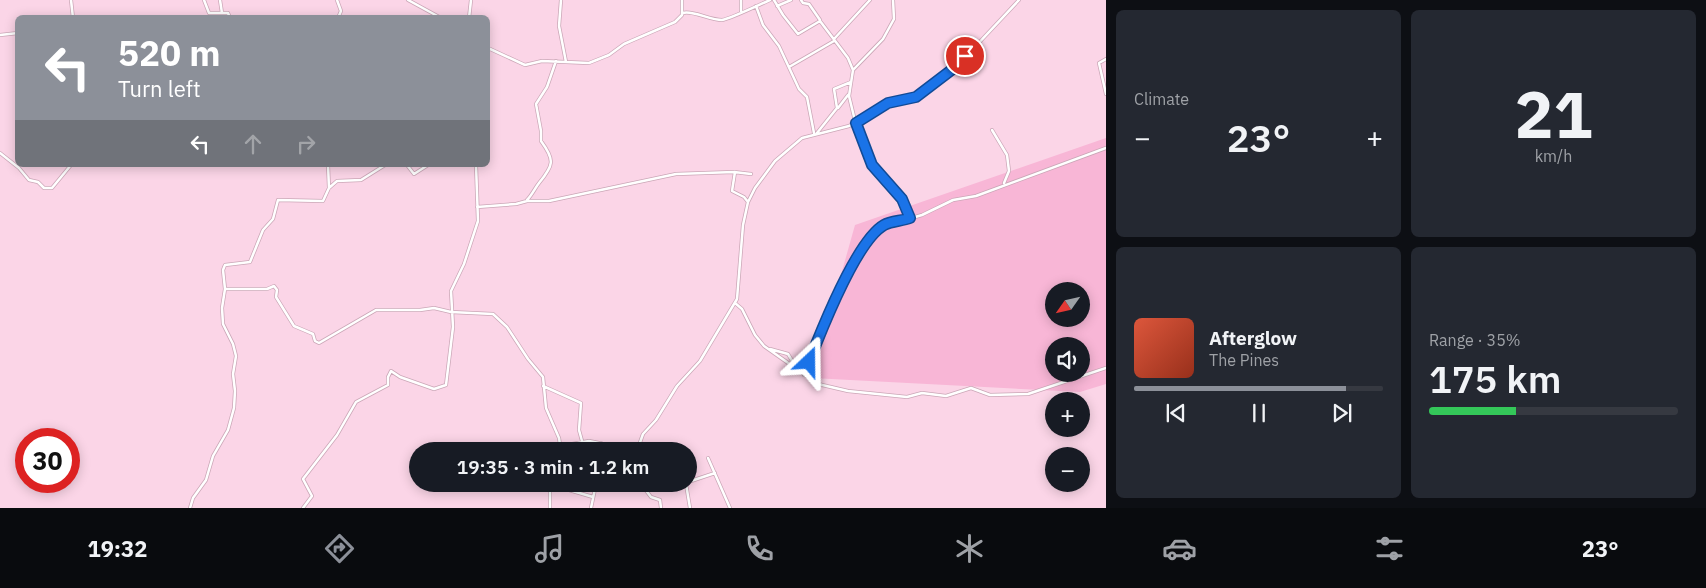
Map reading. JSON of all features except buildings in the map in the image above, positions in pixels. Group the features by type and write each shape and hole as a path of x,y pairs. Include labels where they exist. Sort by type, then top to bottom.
{"street":[{"path":"71,0 73,15"},
{"path":"204,0 209,13 229,15"},
{"path":"220,0 222,13"},
{"path":"337,0 340,10 339,15"},
{"path":"408,0 436,15"},
{"path":"469,15 471,0"},
{"path":"561,0 558,26 566,62"},
{"path":"490,49 525,65 556,61 589,63 603,58 624,44 675,22 682,17 682,0"},
{"path":"741,0 741,12"},
{"path":"683,12 688,11 704,17 723,20 770,0"},
{"path":"774,0 798,34 820,20"},
{"path":"777,6 791,0"},
{"path":"801,0 803,3 809,4 848,58 853,70 849,94 856,123 872,165 902,199 910,218"},
{"path":"789,67 834,40 870,0"},
{"path":"853,70 878,45 893,21 895,10 893,0"},
{"path":"640,442 643,434 656,420 677,386 700,361 735,303 739,291 740,260 748,202 758,184 788,149 798,140 816,133 856,123 888,103 916,97 958,65 1019,0"},
{"path":"756,6 763,25 779,46 799,89 807,98 816,133"},
{"path":"0,35 15,33"},
{"path":"1106,59 1099,63 1106,94"},
{"path":"527,201 539,183 547,176 551,166 549,152 541,141 536,104 547,87 556,61"},
{"path":"836,109 834,89 851,82"},
{"path":"816,133 849,94"},
{"path":"992,130 1006,155 1009,171 1004,183"},
{"path":"804,375 836,300 864,246 886,224 910,218 953,200 970,198 1004,183 1106,148"},
{"path":"0,153 15,165"},
{"path":"18,167 29,180 38,182 44,188 52,188 69,167"},
{"path":"328,167 329,188"},
{"path":"190,508 193,498 206,480 213,456 228,430 234,408 235,391 232,374 236,356 233,344 223,324 222,308 225,289 223,270 225,266 250,262 263,230 273,219 278,200 323,201 329,188 339,180 361,180 382,167"},
{"path":"409,167 414,174 425,167"},
{"path":"303,508 312,496 303,479 337,435 356,402 388,385 388,377 391,371 400,377 434,389 446,385 453,327 451,291 464,264 477,227 478,181 476,167"},
{"path":"735,172 732,192 744,197 748,202"},
{"path":"477,207 516,204 527,201 549,201 660,176 735,172 752,174"},
{"path":"225,289 267,289 274,286 277,290 276,297 294,326 313,334 315,341 319,343 376,310 420,310 434,308 451,312 486,312 496,316 508,327 528,359 543,377 546,408 559,442"},
{"path":"735,303 742,309 759,342 821,386 834,386 848,391 907,397 922,393 946,396 972,388 990,395 1028,394 1106,368"},
{"path":"768,349 788,354 798,370"},
{"path":"543,386 581,403 579,430 582,441"},
{"path":"578,442 601,442"},
{"path":"708,458 730,508"},
{"path":"697,479 715,473"},
{"path":"550,492 550,508"},
{"path":"578,492 593,497"},
{"path":"591,508 594,492"},
{"path":"647,492 651,497 660,500 661,508"},
{"path":"687,492 690,508"}],"shaded area":[{"path":"1106,138 1106,384 1080,392 812,378 855,225"}],"route":[{"path":"809,362 852,266 864,246 886,224 910,218 908,209 902,199 872,165 856,123 878,107 892,101 916,97 958,65 965,56"}]}
